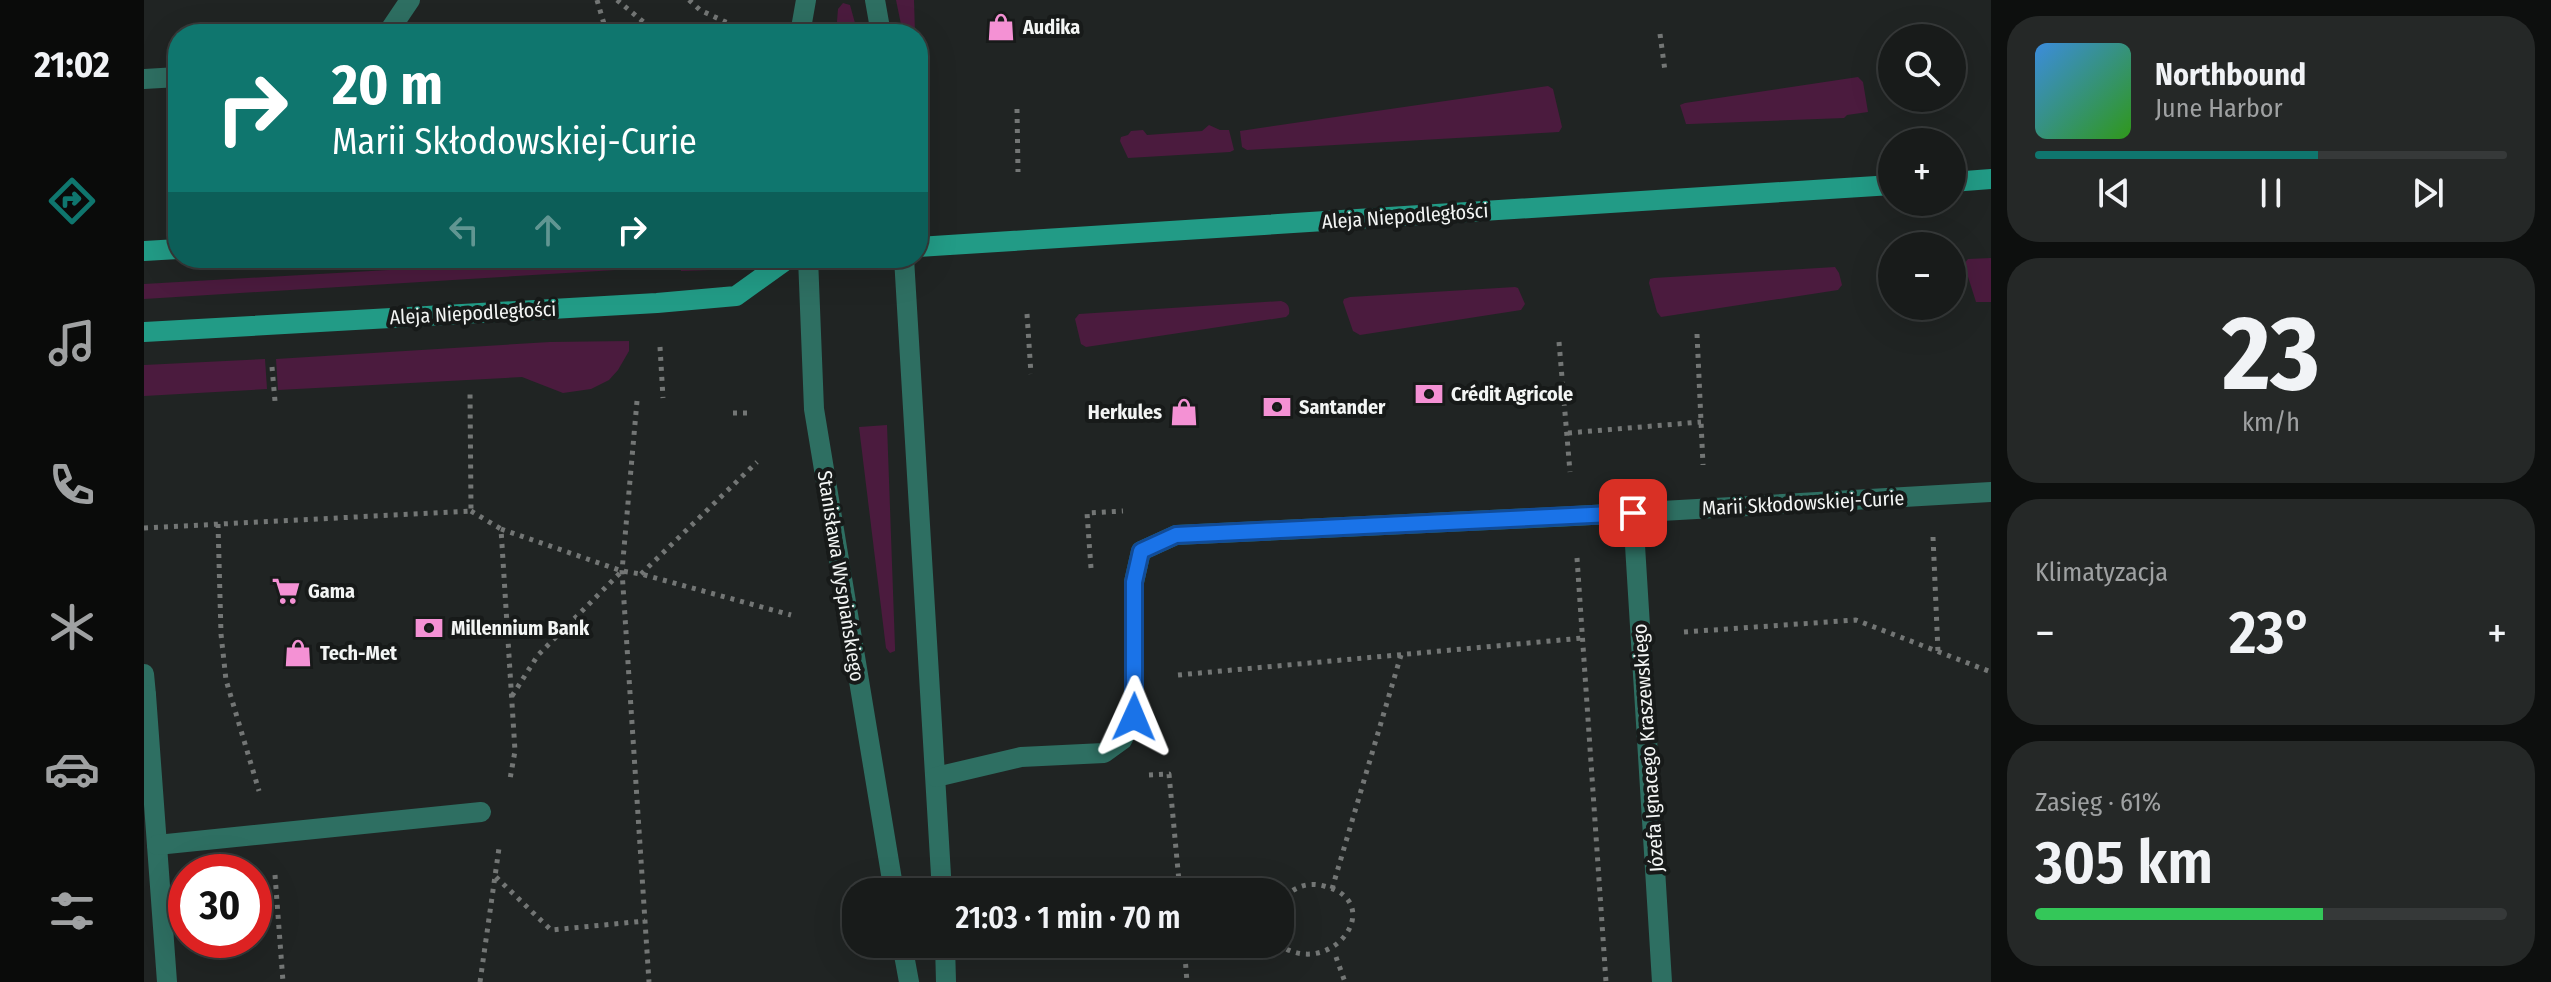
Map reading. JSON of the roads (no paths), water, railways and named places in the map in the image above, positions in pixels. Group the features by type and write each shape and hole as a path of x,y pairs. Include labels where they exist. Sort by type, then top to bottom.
{"street":[{"path":"394,24 410,0"},
{"path":"802,24 806,0"},
{"path":"875,0 879,24"},
{"path":"144,79 168,78"},
{"path":"1966,181 1991,179"},
{"name":"Aleja Niepodległości","path":"928,246 1878,186"},
{"path":"144,251 168,250"},
{"name":"Aleja Niepodległości","path":"144,332 736,296 775,268"},
{"name":"Stanisława Wyspiańskiego","path":"808,268 814,409 892,878"},
{"path":"905,268 941,878"},
{"name":"Marii Skłodowskiej-Curie","path":"936,777 1021,757 1104,753 1122,740 1134,717 1134,582 1141,551 1176,535 1991,492"},
{"name":"Józefa Ignacego Kraszewskiego","path":"1633,513 1662,982"},
{"path":"144,674 167,982"},
{"path":"157,845 481,812"},
{"path":"905,958 909,982"},
{"path":"945,958 946,982"}],"place":[{"name":"Audika","path":"1001,27"},
{"name":"Crédit Agricole","path":"1429,394"},
{"name":"Santander","path":"1277,407"},
{"name":"Herkules","path":"1184,412"},
{"name":"Gama","path":"286,591"},
{"name":"Millennium Bank","path":"429,628"},
{"name":"Tech-Met","path":"298,653"}]}
